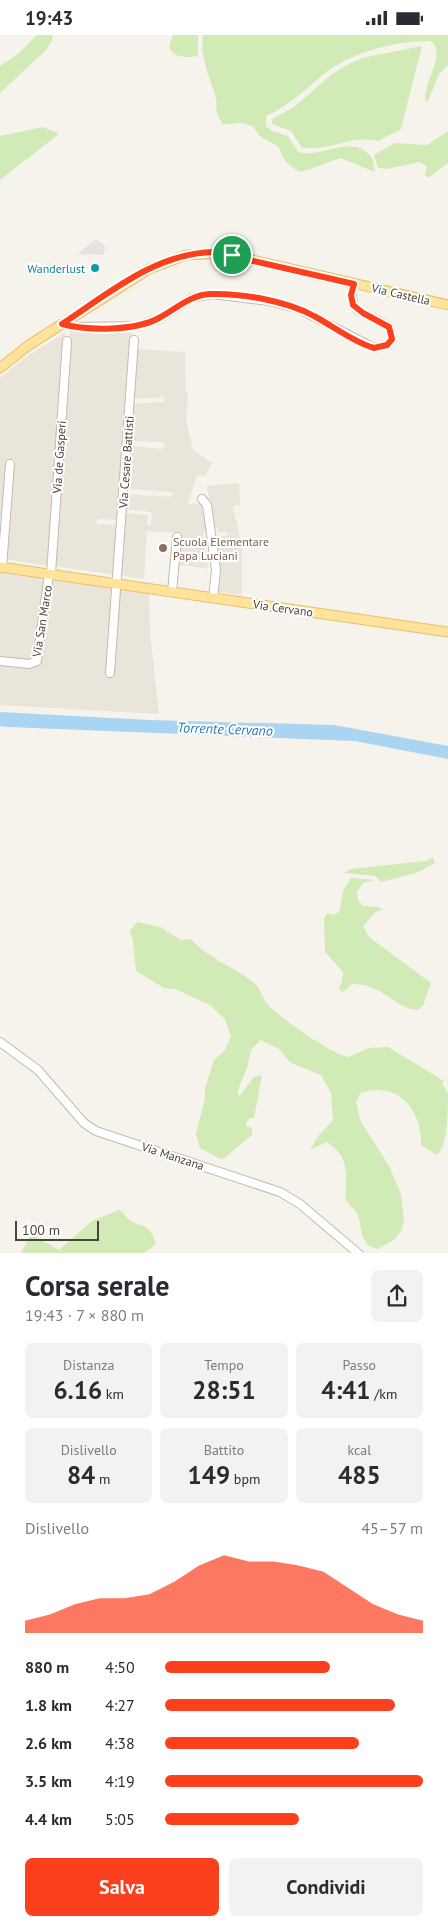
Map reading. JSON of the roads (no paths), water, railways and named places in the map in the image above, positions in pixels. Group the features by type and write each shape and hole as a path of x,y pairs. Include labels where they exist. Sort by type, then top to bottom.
{"main road":[{"name":"Via Castella","path":"0,368 14,355 149,269 176,257 197,253 222,253 448,305"},
{"name":"Via Cervano","path":"1,567 448,633"}],"street":[{"name":"Via Castella","path":"62,324 79,327 137,326 158,319 192,298 212,294 284,304 312,315 368,346 381,348 392,339 389,327 363,313 353,305 351,295 354,284"},
{"name":"Via Cesare Battisti","path":"118,584 134,339"},
{"name":"Via de Gasperi","path":"50,574 67,341"},
{"path":"1,567 10,464"},
{"path":"202,499 207,505 215,565 213,598"},
{"path":"172,592 177,537"},
{"name":"Via San Marco","path":"0,661 29,664 38,661 50,574"},
{"path":"110,673 118,584"},
{"name":"Via Manzana","path":"0,1042 38,1070 84,1123 96,1131 280,1192 312,1213 359,1253"}],"water":[{"name":"Torrente Cervano","path":"0,712 149,720 334,725 448,746 448,759 355,741 8,727 0,726"}],"place":[{"name":"Wanderlust","path":"95,268"},
{"name":"Scuola Elementare Papa Luciani","path":"163,548"}]}
